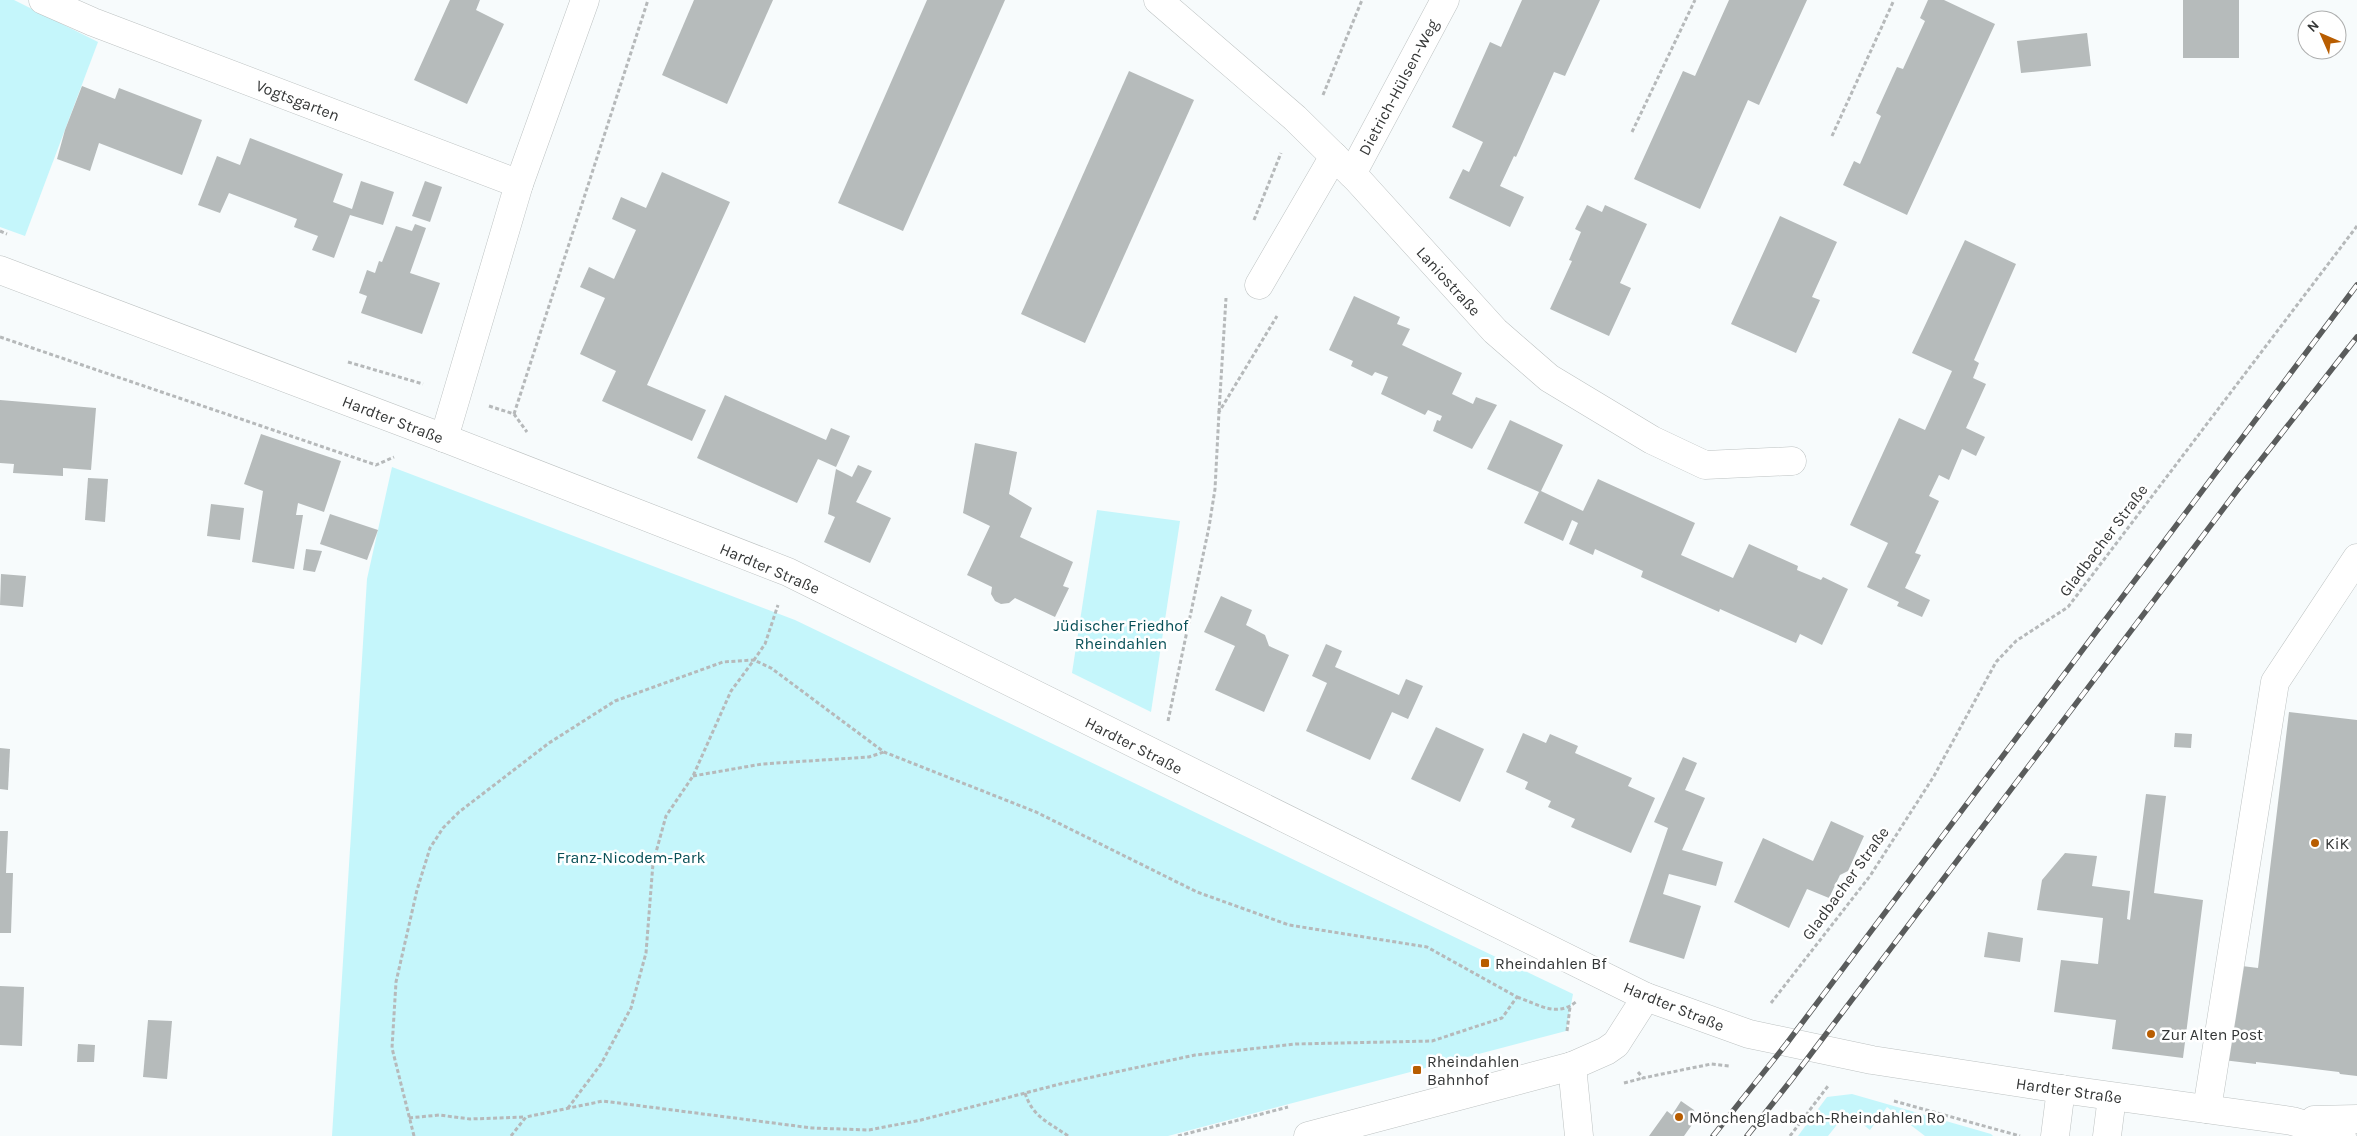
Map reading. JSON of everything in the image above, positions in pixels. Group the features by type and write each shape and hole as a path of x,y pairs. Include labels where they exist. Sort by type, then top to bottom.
{"street":[{"name":"Vogtsgarten","path":"43,0 76,7 519,184"},
{"path":"444,438 519,184 585,0"},
{"name":"Laniostraße","path":"1158,0 1308,130 1343,165 1495,331 1549,378 1652,440 1706,465 1792,461"},
{"name":"Dietrich-Hülsen-Weg","path":"1259,285 1343,165 1445,0"},
{"name":"Hardter Straße","path":"0,270 444,438 788,572 1160,759 1646,998 1749,1034 1872,1060 2112,1097 2207,1108 2292,1121 2342,1136"},
{"path":"2207,1108 2275,682 2357,558"},
{"path":"1308,1136 1572,1066 1606,1051 1616,1044 1646,998"},
{"path":"1572,1066 1579,1136"},
{"path":"2055,1136 2061,1089"},
{"path":"2107,1136 2112,1097"},
{"name":"Hardter Straße","path":"2292,1121 2357,1119"}],"path":[{"path":"514,414 648,0"},
{"path":"1308,130 1362,0"},
{"path":"1632,132 1695,0"},
{"path":"1832,136 1894,0"},
{"name":"Gladbacher Straße","path":"1749,1034 1870,876 1934,776 1996,662 2016,641 2068,607 2357,226"},
{"path":"1160,759 1209,527 1215,489 1219,412 1279,312"},
{"path":"0,337 376,466 396,456"},
{"path":"568,1108 601,1064 631,1008 646,954 653,863 666,816 693,776 731,691 765,644 788,572"},
{"path":"769,601 787,608"},
{"path":"414,1136 392,1048 396,982 417,890 430,848 442,828 549,743 615,701 723,662 754,660 771,668 884,752 1036,812 1197,892 1288,925 1427,947 1517,997 1557,1011 1570,1007 1582,997"},
{"path":"693,776 762,764 869,758 884,752"},
{"path":"409,1118 439,1115 470,1119 526,1117 603,1101 812,1128 869,1130 921,1120 1025,1093 1195,1055 1296,1044 1386,1044 1432,1041 1502,1018 1517,997"},
{"path":"1616,1044 1643,1078 1711,1064 1735,1066"},
{"path":"1790,1136 1830,1084 1820,1082"},
{"path":"1025,1093 1028,1102 1044,1122 1068,1136"},
{"path":"1886,1099 2022,1136"},
{"path":"511,1136 526,1117"}],"green space":[{"path":"0,0 14,0 98,42 25,236 0,227"},
{"name":"Franz-Nicodem-Park","path":"392,467 795,620 1573,994 1566,1031 1168,1136 332,1136 367,579"},
{"name":"Jüdischer Friedhof Rheindahlen","path":"1097,510 1180,521 1151,712 1072,673"},
{"path":"1852,1094 1993,1136 1925,1136 1887,1107 1870,1130 1847,1112 1828,1136 1798,1136 1827,1097"}],"building":[{"path":"450,0 480,0 476,10 504,24 467,104 414,80"},
{"path":"694,0 773,0 727,104 662,75"},
{"path":"927,0 1005,0 903,231 838,203"},
{"path":"1522,0 1600,0 1565,76 1554,72 1516,157 1514,156 1500,186 1524,197 1510,227 1449,198 1463,169 1469,172 1483,142 1452,127 1490,42 1501,47"},
{"path":"1729,0 1807,0 1759,105 1748,100 1700,209 1634,179 1683,71 1695,76"},
{"path":"1928,0 1944,0 1995,24 1907,215 1843,185 1854,161 1860,164 1881,116 1876,113 1897,67 1903,69 1925,21 1920,18"},
{"path":"2183,0 2239,0 2239,58 2183,58"},
{"path":"2087,33 2091,66 2021,73 2017,41"},
{"path":"1129,71 1194,100 1085,343 1021,314"},
{"path":"82,86 115,99 119,88 202,120 182,175 99,143 90,171 57,159 65,130"},
{"path":"250,138 343,174 333,202 352,209 361,181 394,192 383,225 350,215 334,258 312,250 318,236 294,227 297,219 229,193 220,213 198,205 217,156 240,165"},
{"path":"662,172 730,202 647,385 706,410 692,441 602,401 616,371 580,354 605,298 580,287 589,267 614,279 636,230 612,219 621,197 646,208"},
{"path":"425,181 442,187 430,222 412,216"},
{"path":"1587,205 1602,212 1605,205 1647,224 1620,283 1631,288 1609,336 1550,309 1572,261 1569,260 1581,232 1575,229"},
{"path":"1780,216 1837,242 1812,297 1820,300 1796,353 1731,324"},
{"path":"415,224 426,228 410,273 440,283 422,334 361,313 367,296 359,293 367,270 375,273 379,261 382,262 396,226 412,231"},
{"path":"1965,240 2016,264 1974,360 1979,363 1973,378 1986,384 1966,428 1985,437 1976,456 1962,449 1949,480 1939,475 1929,496 1939,501 1915,553 1921,555 1905,588 1930,600 1922,617 1897,606 1899,602 1867,587 1888,543 1850,525 1899,418 1925,430 1952,371 1912,353"},
{"path":"1354,296 1400,317 1397,324 1410,329 1402,345 1462,373 1452,394 1473,404 1476,397 1497,405 1472,449 1433,431 1437,420 1440,421 1442,416 1428,410 1425,415 1381,394 1388,377 1375,372 1372,376 1351,366 1353,361 1329,350"},
{"path":"725,395 826,440 831,428 850,436 836,467 818,459 797,503 697,458"},
{"path":"0,400 96,408 91,470 63,468 63,476 13,473 14,464 0,463"},
{"path":"1510,420 1563,445 1541,491 1583,511 1598,479 1695,523 1681,555 1733,578 1749,544 1798,566 1797,570 1821,580 1823,577 1848,589 1822,645 1800,634 1796,643 1720,609 1719,612 1641,577 1643,571 1595,549 1593,555 1569,544 1578,523 1572,520 1563,541 1524,523 1539,492 1487,469"},
{"path":"261,434 341,461 324,512 298,503 296,515 303,515 294,569 252,562 263,491 244,484"},
{"path":"975,443 1017,452 1009,494 1032,508 1020,537 1073,562 1063,586 1069,588 1055,617 1015,598 1009,603 1001,604 995,601 991,594 992,587 967,575 990,526 963,513"},
{"path":"858,465 872,471 856,502 891,518 870,563 824,542 835,517 828,514 836,469 852,477"},
{"path":"88,478 108,479 105,522 85,520"},
{"path":"211,504 244,508 240,540 207,536"},
{"path":"330,514 378,530 367,560 320,544"},
{"path":"306,549 322,551 315,572 303,570"},
{"path":"1,574 26,576 23,607 0,605"},
{"path":"1221,596 1252,610 1246,625 1265,635 1269,646 1289,655 1264,712 1215,690 1235,646 1204,632"},
{"path":"1326,644 1342,651 1335,667 1399,695 1406,679 1423,686 1408,719 1392,712 1370,760 1306,731 1327,683 1312,676"},
{"name":"KiK","path":"2289,712 2357,720 2357,1076 2256,1062 2256,1064 2223,1060 2234,965 2258,968"},
{"path":"1436,727 1484,749 1460,802 1411,779"},
{"path":"1523,733 1546,743 1550,734 1578,746 1575,753 1632,778 1628,786 1655,798 1631,853 1571,827 1575,819 1548,807 1551,801 1525,789 1528,782 1506,772"},
{"path":"2175,733 2192,734 2191,748 2174,747"},
{"path":"0,748 10,749 8,790 0,789"},
{"path":"1683,757 1697,763 1685,790 1705,798 1682,850 1723,862 1716,886 1669,874 1663,894 1701,906 1684,959 1629,942 1668,828 1654,822"},
{"path":"2146,794 2166,796 2154,893 2203,900 2183,1058 2112,1049 2116,1020 2054,1012 2061,960 2098,964 2103,918 2037,910 2042,880 2065,853 2097,856 2092,886 2130,891 2127,919 2130,920"},
{"path":"1831,821 1864,836 1848,871 1840,875 1829,898 1807,889 1789,928 1734,902 1763,838 1813,861"},
{"path":"0,831 8,831 6,873 13,873 11,933 0,933"},
{"path":"1988,932 2023,938 2020,962 1984,957"},
{"path":"0,986 24,987 22,1046 0,1045"},
{"path":"148,1020 172,1021 167,1079 143,1077"},
{"path":"78,1044 95,1045 94,1062 77,1062"},
{"name":"Mönchengladbach-Rheindahlen Ro","path":"1681,1101 1694,1110 1696,1119 1684,1136 1649,1136 1667,1111 1672,1115"}],"railway":[{"path":"1713,1136 1787,1043 2357,285"},
{"path":"1747,1136 2239,488 2357,337"}],"place":[{"name":"KiK","path":"2315,843"},
{"name":"Rheindahlen Bf","path":"1485,963"},
{"name":"Zur Alten Post","path":"2151,1034"},
{"name":"Rheindahlen Bahnhof","path":"1417,1070"},
{"name":"Mönchengladbach-Rheindahlen Ro","path":"1679,1117"}]}
